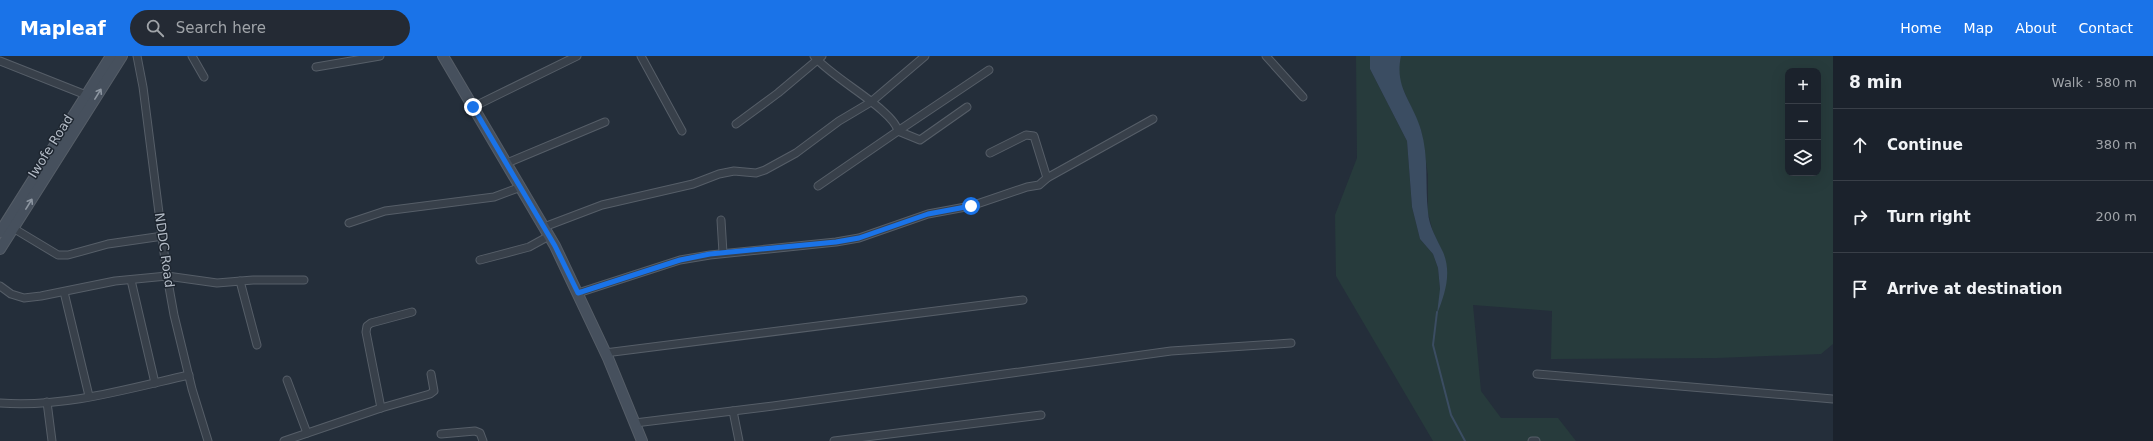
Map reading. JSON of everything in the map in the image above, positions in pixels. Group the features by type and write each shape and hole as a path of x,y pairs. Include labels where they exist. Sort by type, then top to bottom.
{"street":[{"name":"Iwofe Road","path":"0,232 111,56"},
{"name":"Iwofe Road","path":"0,248 122,56"},
{"name":"NDDC Road","path":"137,56 143,87 168,276 189,375 208,441"},
{"path":"192,56 204,77"},
{"path":"316,67 380,56"},
{"path":"443,56 547,232 578,293 642,441"},
{"path":"473,107 577,56"},
{"path":"641,56 682,131"},
{"path":"480,260 529,247 547,232 602,205 693,184 719,174 734,172 756,173 765,170 796,153 839,121 871,102 924,56"},
{"path":"1266,56 1303,97"},
{"path":"736,124 778,93 817,57 831,74 871,102 896,125 898,131 920,140 967,107"},
{"path":"0,61 86,96"},
{"path":"818,186 989,70"},
{"path":"578,293 680,260 723,253 836,242 859,238 928,214 971,206 1027,187 1039,185 1047,178 1153,119"},
{"path":"506,163 605,122"},
{"path":"990,154 1026,135 1031,134 1034,136 1047,178"},
{"path":"349,223 385,211 494,197 521,188"},
{"path":"721,220 723,253"},
{"path":"13,228 58,255 68,255 108,244 163,236"},
{"path":"0,286 11,294 24,298 131,280 168,276 217,283 240,281 304,280"},
{"path":"131,280 154,383"},
{"path":"240,281 258,345"},
{"path":"64,292 89,396"},
{"path":"605,353 1023,300"},
{"path":"381,408 366,332 371,323 412,312"},
{"path":"635,423 734,411 1171,351 1291,343"},
{"path":"284,441 381,408 417,398 434,391 431,374"},
{"path":"1537,374 1833,399"},
{"path":"0,403 22,405 89,396 189,375"},
{"path":"287,380 307,433"},
{"path":"47,402 52,441"},
{"path":"734,411 740,441"},
{"path":"834,441 1041,415"},
{"path":"441,434 475,431 480,432 483,441"}],"green space":[{"path":"1356,56 1370,56 1370,69 1407,141 1412,207 1420,239 1433,254 1438,268 1440,289 1443,254 1433,232 1428,213 1428,175 1421,130 1400,82 1398,67 1401,56 1833,56 1833,344 1821,354 1717,358 1551,359 1552,311 1473,305 1481,391 1501,418 1558,418 1576,441 1433,441 1336,276 1335,215 1357,158"}],"water":[{"path":"1370,56 1401,56 1400,77 1402,86 1418,120 1421,130 1425,151 1427,202 1430,223 1443,252 1447,268 1445,291 1437,314 1440,289 1438,268 1433,254 1420,239 1412,207 1407,141 1370,69"}],"waterway":[{"path":"1437,312 1433,345 1451,415 1465,441"}],"route":[{"path":"473,107 555,246 578,293 680,260 710,254 836,242 859,238 928,214 971,206"}]}
